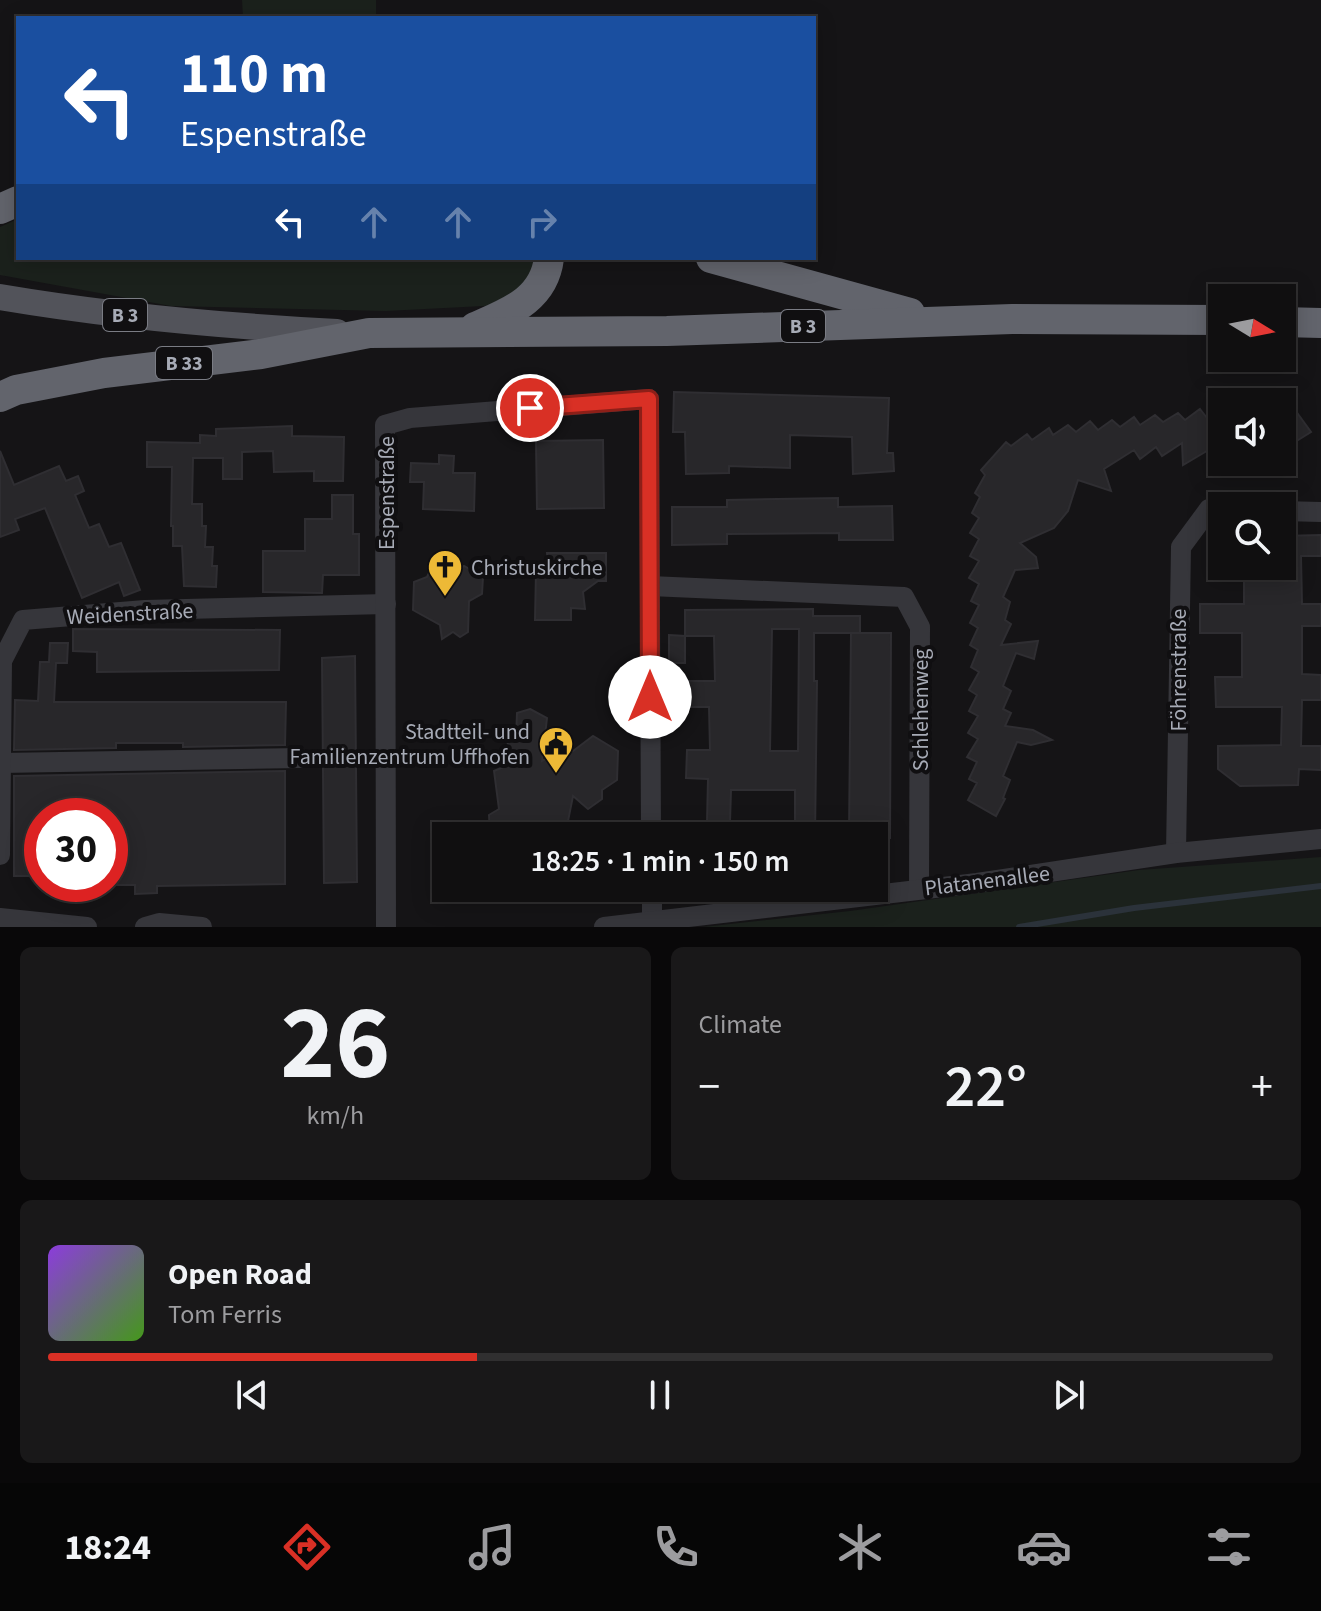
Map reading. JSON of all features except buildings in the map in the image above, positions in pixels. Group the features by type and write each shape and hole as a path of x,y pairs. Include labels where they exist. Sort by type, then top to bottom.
{"highway":[{"path":"462,332 523,305 538,290 549,260"},
{"path":"718,260 939,321"},
{"name":"B 3","path":"369,333 667,331 939,321 1208,320"},
{"path":"1296,322 1321,323"},
{"name":"B 33","path":"0,397 16,390 104,373 261,354 369,333"}],"main road":[{"name":"B 3","path":"0,297 115,314 251,328 369,333"}],"street":[{"name":"Espenstraße","path":"386,927 385,425 410,418 649,399 651,822"},
{"name":"Föhrenstraße","path":"1176,853 1181,547 1208,510"},
{"path":"1296,511 1321,512"},
{"name":"Schlehenweg","path":"650,586 904,597 920,627 919,889"},
{"name":"Weidenstraße","path":"0,855 2,661 23,620 145,610 386,604"},
{"path":"1,763 300,758"},
{"name":"Platanenallee","path":"604,927 977,883 1176,853 1321,839"},
{"path":"652,902 652,922"},
{"path":"0,918 87,927"},
{"path":"145,927 159,923 202,927"}],"shaded area":[{"path":"242,0 376,0 376,16 243,16"},
{"path":"16,220 16,260 542,260 542,266 503,305 386,311 171,306 0,275 0,227"},
{"path":"1321,857 1321,927 703,927 850,911 1139,870"}],"waterway":[{"path":"1019,927 1134,908 1321,886"}],"place":[{"name":"Christuskirche","path":"445,598"},
{"name":"Stadtteil- und Familienzentrum Uffhofen","path":"556,775"}],"route":[{"path":"530,408 649,399 650,697"}]}
